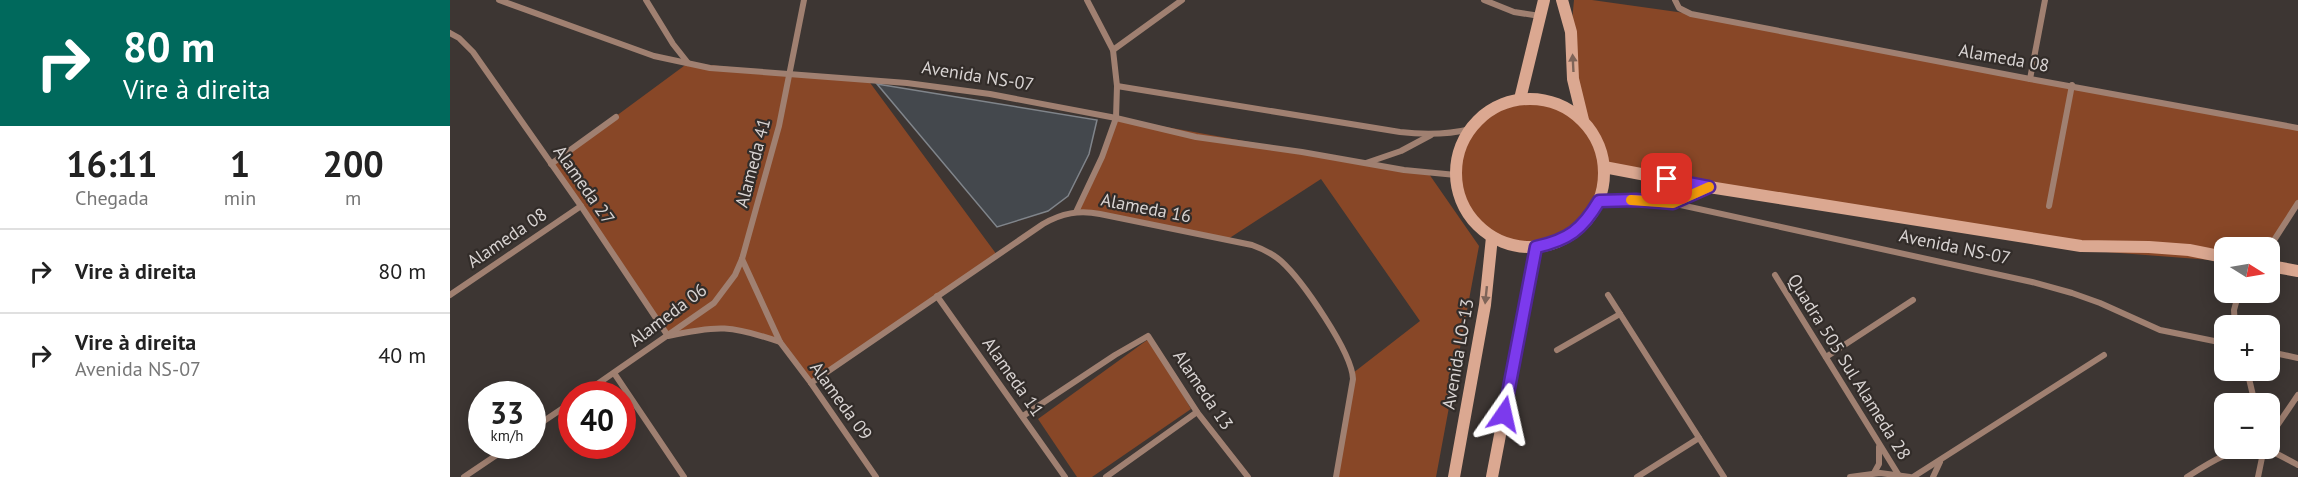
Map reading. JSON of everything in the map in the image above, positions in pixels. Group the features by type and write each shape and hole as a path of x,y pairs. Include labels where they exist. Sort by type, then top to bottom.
{"street":[{"name":"Avenida NS-07","path":"499,0 654,56 710,68 907,83 990,94 1116,118 1196,137 1429,174 1456,175"},
{"path":"646,0 673,44 688,63"},
{"path":"790,75 804,0"},
{"path":"1076,212 1102,157 1116,118 1117,86 1113,50 1087,0"},
{"path":"1113,50 1182,0"},
{"path":"1484,0 1514,12 1541,16"},
{"path":"1520,99 1544,0"},
{"path":"1562,0 1571,32 1573,79 1583,120"},
{"name":"Alameda 08","path":"1675,0 1679,8 1685,12 2298,128"},
{"path":"2030,79 2045,0"},
{"name":"Alameda 27","path":"450,33 459,38 473,52 581,206 668,336"},
{"name":"Alameda 41","path":"742,259 790,75"},
{"path":"2049,206 2072,85"},
{"path":"1117,86 1400,132 1431,135 1452,134 1471,129"},
{"path":"1520,99 1542,99 1571,111 1583,120 1594,134 1601,150 1604,167 1603,184 1599,201 1588,219 1574,233 1556,243 1536,247 1506,243 1492,237 1473,221 1461,199 1456,175 1460,151 1471,129 1482,116 1496,107 1520,99"},
{"path":"551,164 616,117"},
{"path":"1365,164 1401,151 1431,135"},
{"name":"Avenida NS-07","path":"1604,167 1709,187 2081,246 2149,247 2189,250 2214,255"},
{"name":"Avenida NS-07","path":"1673,203 1709,187"},
{"name":"Avenida NS-07","path":"1599,201 1636,200 1673,203 2052,288 2100,303 2160,330 2214,341"},
{"path":"2276,237 2298,203"},
{"name":"Alameda 08","path":"451,291 581,206"},
{"name":"Alameda 16","path":"811,383 1054,217 1076,212 1100,214 1252,245 1267,250 1282,262 1299,282 1346,353 1351,368 1353,379 1336,477"},
{"name":"Avenida LO-13","path":"1454,477 1485,305 1492,237"},
{"path":"1492,477 1536,247"},
{"path":"742,259 780,342"},
{"name":"Alameda 06","path":"602,381 714,303 735,275 742,259"},
{"path":"2280,268 2298,271"},
{"name":"Quadra 505 Sul Alameda 28","path":"1775,275 1898,474"},
{"name":"Alameda 11","path":"937,296 1064,476"},
{"path":"1608,296 1724,477"},
{"path":"1826,357 1913,300"},
{"path":"1557,350 1620,314"},
{"path":"668,336 706,328 725,327 749,331 780,342"},
{"name":"Alameda 13","path":"1023,417 1148,336 1197,412 1248,477"},
{"name":"Alameda 09","path":"780,342 876,477"},
{"path":"2280,354 2298,358"},
{"path":"1850,477 1874,473 1911,477 2104,355"},
{"path":"614,373 684,477"},
{"path":"2280,421 2298,395"},
{"path":"1106,477 1197,412"},
{"path":"1637,477 1699,438"},
{"path":"1874,473 1879,460 1879,443"},
{"path":"2280,457 2298,465"},
{"path":"1933,477 1937,465 1943,458"},
{"path":"464,477 491,459"},
{"path":"2187,477 2217,459"},
{"path":"2258,477 2262,459"}],"shaded area":[{"path":"1574,0 1592,0 1706,16 2298,128 2298,203 2276,237 2214,237 2214,260 2080,250 1604,168 1601,191 1592,211 1570,235 1546,246 1526,247 1506,242 1481,227 1465,207 1458,182 1460,157 1469,134 1485,115 1508,103 1537,101 1554,103 1582,120 1571,32"},
{"path":"688,63 868,80 997,255 811,383 780,342 725,327 668,336 551,164"},
{"path":"1116,118 1429,174 1479,246 1436,477 1335,477 1353,373 1420,321 1321,179 1228,239 1076,212"},
{"path":"1150,338 1191,409 1092,477 1077,477 1038,419"}],"building":[{"path":"877,84 1097,120 1089,154 1068,196 1048,211 997,227"}],"slow traffic":[{"path":"1631,200 1673,203 1709,187"}],"route":[{"path":"1504,414 1536,247 1556,243 1574,233 1588,219 1599,201 1636,200 1673,203 1709,187 1667,179"}]}
